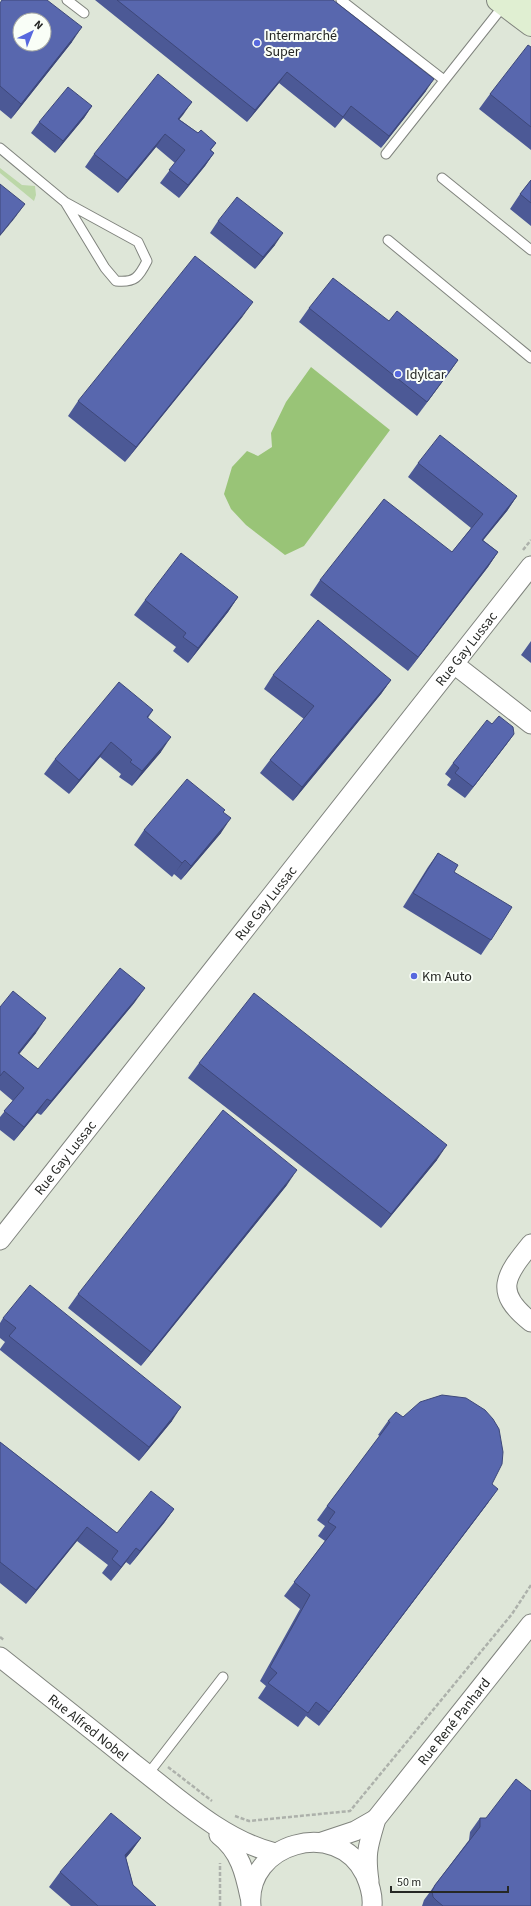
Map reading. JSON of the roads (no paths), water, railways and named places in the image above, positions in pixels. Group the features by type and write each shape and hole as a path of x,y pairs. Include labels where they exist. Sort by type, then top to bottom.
{"main road":[{"path":"525,0 531,5"},
{"path":"501,3 531,25"}],"street":[{"name":"Rue Gay Lussac","path":"0,1240 531,566"},
{"path":"454,664 531,724"},
{"path":"531,1244 514,1265 507,1280 509,1298 520,1313 531,1322"},
{"name":"Rue René Panhard","path":"372,1906 366,1859 368,1845 376,1819 531,1624"},
{"name":"Rue Alfred Nobel","path":"0,1657 177,1797 234,1838 256,1848 276,1853"},
{"name":"Rue Alfred Nobel","path":"177,1797 197,1819 225,1840 238,1856 245,1872 251,1903"},
{"name":"Rue René Panhard","path":"322,1842 355,1831 376,1819"},
{"path":"251,1903 254,1882 261,1868 276,1853 300,1842 322,1842 340,1849 353,1857 363,1870 368,1881"}],"lane":[{"path":"67,0 84,13"},
{"path":"341,0 444,80"},
{"path":"386,154 444,80 501,3"},
{"path":"0,148 66,202 138,242 147,261 140,275 128,282 116,281 105,268 66,202"},
{"path":"442,178 531,250"},
{"path":"388,240 531,358"},
{"path":"148,1774 223,1677"}],"place":[{"name":"Intermarché Super","path":"257,43"},
{"name":"Idylcar","path":"398,374"},
{"name":"Km Auto","path":"414,976"}]}
